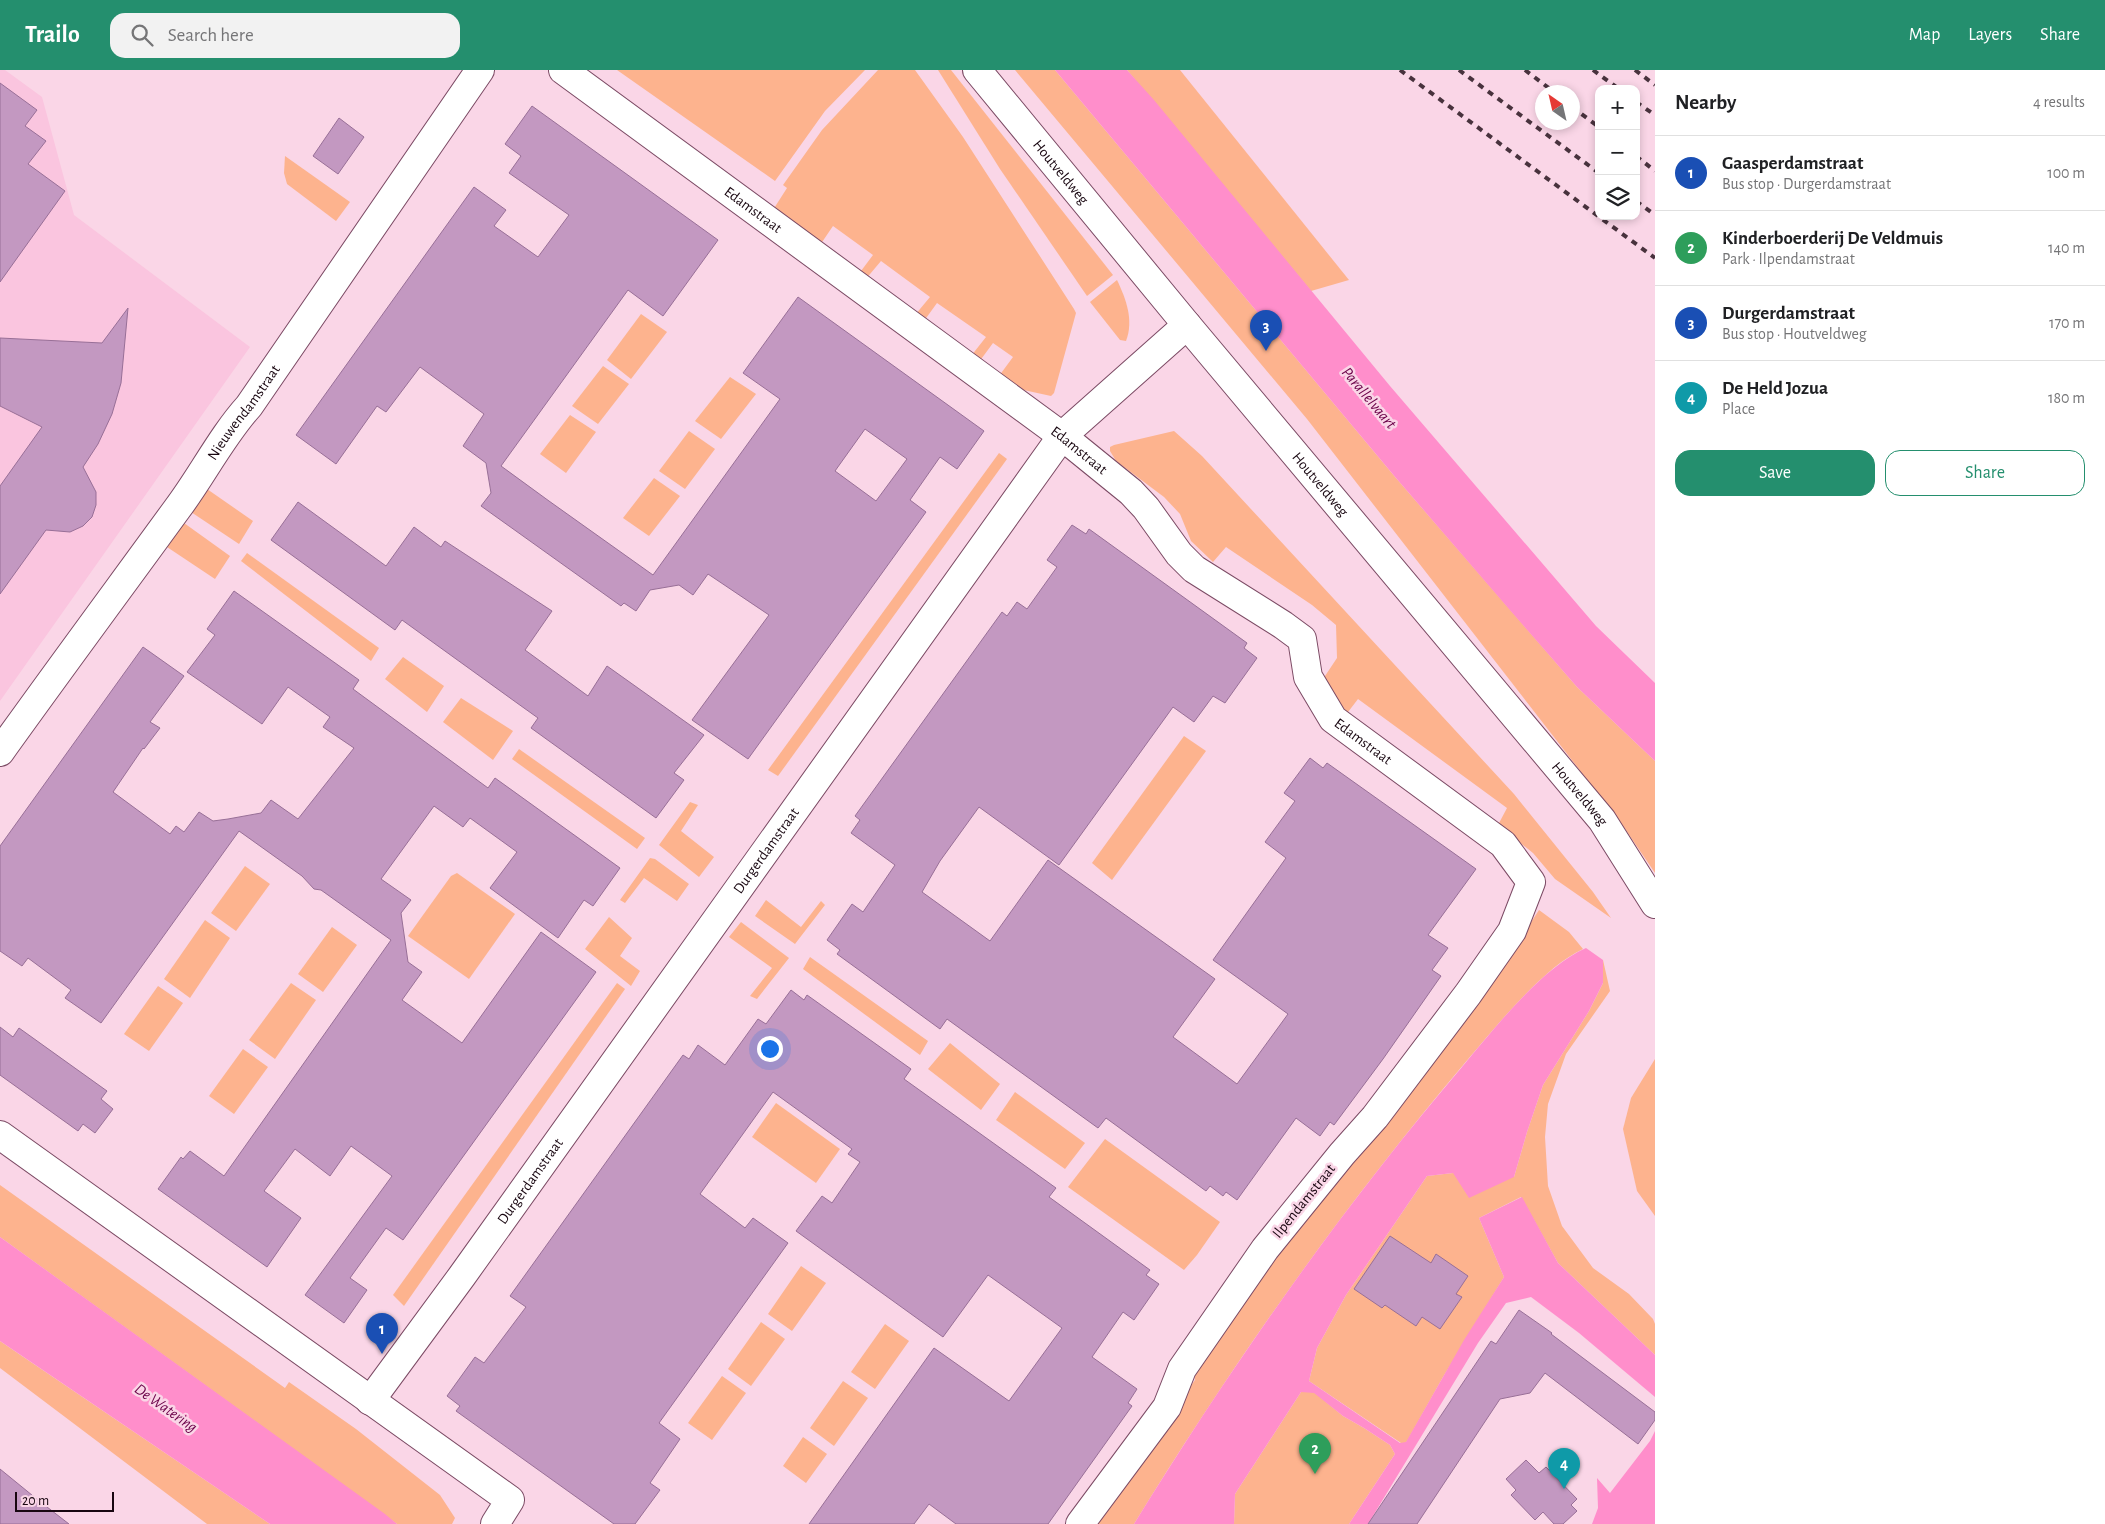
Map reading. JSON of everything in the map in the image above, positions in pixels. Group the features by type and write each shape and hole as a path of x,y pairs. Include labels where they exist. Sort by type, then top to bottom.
{"street":[{"name":"Nieuwendamstraat","path":"0,752 178,508 236,420 249,406 480,70"},
{"name":"Edamstraat","path":"563,70 1062,436 1131,492 1146,508 1179,554 1194,569 1302,639 1308,677 1333,719 1503,844 1531,882"},
{"name":"Houtveldweg","path":"977,70 1187,325 1602,820 1655,904"},
{"name":"Durgerdamstraat","path":"370,1401 468,1268 1062,436 1187,325"},
{"name":"Ilpendamstraat","path":"1080,1524 1167,1407 1182,1369 1265,1249 1342,1154 1375,1117 1468,994 1512,931 1531,882"},
{"path":"0,1135 510,1500 495,1524"}],"shaded area":[{"path":"0,70 5,70 42,97 74,215 250,347 0,701"},
{"path":"617,70 865,70 825,111 775,181"},
{"path":"878,70 915,70 963,137 1074,309 1076,313 1054,393 1051,396 1019,389 999,376 1013,357 993,343 979,362 971,356 986,337 937,303 924,321 915,315 930,297 881,261 865,280 858,275 873,255 833,226 818,248 771,213 787,188 783,185 822,130"},
{"path":"938,70 951,70 1113,275 1087,296 1000,169"},
{"path":"1015,70 1055,70 1396,478 1577,687 1655,761 1655,873 1623,826 1307,419"},
{"path":"1127,70 1180,70 1349,280 1311,291"},
{"path":"285,156 350,202 336,221 287,184 284,173"},
{"path":"1117,280 1128,310 1129,325 1126,341 1120,340 1090,302"},
{"path":"641,314 667,332 631,379 607,360"},
{"path":"603,366 629,384 598,424 572,406"},
{"path":"730,377 756,394 721,439 695,421"},
{"path":"570,415 596,432 566,473 540,454"},
{"path":"689,431 715,449 685,489 659,471"},
{"path":"1174,431 1202,456 1514,794 1593,892 1611,918 1555,879 1533,853 1498,825 1507,808 1358,699 1345,716 1323,679 1337,658 1336,625 1312,605 1226,547 1213,562 1191,541 1180,514 1164,497 1116,461 1110,451 1110,447 1114,445"},
{"path":"999,453 1007,459 778,776 768,770"},
{"path":"654,478 680,496 649,536 623,518"},
{"path":"207,489 253,521 239,544 191,512"},
{"path":"184,523 230,556 215,579 167,547"},
{"path":"247,553 379,648 371,661 241,561"},
{"path":"403,657 444,686 427,712 385,679"},
{"path":"461,698 513,731 493,760 443,722"},
{"path":"1184,736 1206,751 1112,880 1092,863"},
{"path":"519,749 645,838 637,849 512,759"},
{"path":"690,802 698,805 681,831 714,857 699,877 659,845"},
{"path":"650,858 655,859 689,884 677,901 644,878 625,903 620,900"},
{"path":"245,866 270,884 236,931 211,913"},
{"path":"457,873 515,914 469,979 408,936 451,876"},
{"path":"766,900 801,927 821,901 825,905 795,944 755,916"},
{"path":"1539,910 1569,932 1583,949 1551,970 1519,1000 1464,1064 1375,1174 1290,1288 1210,1404 1134,1524 1091,1524 1195,1380 1192,1366 1318,1192 1505,962"},
{"path":"609,917 632,938 620,956 640,971 631,986 585,949"},
{"path":"205,920 230,938 190,998 164,979"},
{"path":"741,922 789,958 757,999 750,996 772,968 729,937"},
{"path":"332,927 357,945 323,992 298,974"},
{"path":"810,957 928,1041 920,1055 803,969"},
{"path":"1603,960 1610,991 1566,1054 1548,1104 1545,1137 1548,1186 1562,1226 1593,1268 1629,1294 1653,1319 1655,1324 1655,1355 1558,1263 1521,1197 1479,1218 1504,1277 1443,1377 1406,1443 1401,1443 1309,1381 1317,1348 1346,1295 1427,1176 1453,1173 1514,1177 1543,1085 1589,1011 1603,983"},
{"path":"291,983 316,1000 275,1059 249,1040"},
{"path":"617,983 625,989 404,1306 393,1295"},
{"path":"158,986 183,1003 149,1051 124,1034"},
{"path":"950,1043 1000,1084 981,1110 928,1069"},
{"path":"243,1049 268,1067 234,1114 209,1096"},
{"path":"1655,1059 1655,1216 1637,1191 1623,1129 1631,1098"},
{"path":"1015,1092 1085,1143 1065,1169 996,1120"},
{"path":"776,1103 840,1149 816,1183 752,1137"},
{"path":"1105,1139 1220,1222 1184,1270 1068,1187"},
{"path":"0,1185 285,1388 289,1382 356,1429 440,1495 455,1518 452,1524 397,1524 0,1237"},
{"path":"801,1266 826,1283 792,1331 768,1314"},
{"path":"761,1322 785,1339 751,1386 728,1369"},
{"path":"885,1324 909,1341 875,1389 851,1372"},
{"path":"0,1341 270,1524 207,1524 0,1368"},
{"path":"722,1376 746,1393 712,1440 688,1423"},
{"path":"843,1381 868,1398 834,1446 810,1428"},
{"path":"1301,1392 1314,1392 1343,1416 1390,1445 1395,1454 1349,1524 1234,1524 1235,1494"},
{"path":"803,1437 827,1454 806,1483 783,1466"}],"water":[{"name":"Parallelvaart","path":"1055,70 1127,70 1154,100 1390,386 1596,626 1655,683 1655,761 1577,687 1509,609 1396,478"},
{"path":"1586,948 1603,960 1603,983 1589,1011 1543,1085 1514,1177 1469,1198 1453,1173 1427,1176 1346,1295 1317,1348 1309,1381 1400,1443 1406,1442 1464,1340 1504,1277 1479,1218 1522,1197 1558,1263 1655,1355 1655,1397 1579,1333 1531,1297 1506,1303 1478,1343 1368,1524 1349,1524 1395,1454 1390,1445 1343,1416 1314,1393 1301,1392 1235,1494 1234,1524 1134,1524 1249,1347 1373,1176 1519,1001 1552,970 1569,957"},
{"name":"De Watering","path":"0,1237 397,1524 270,1524 0,1341"},
{"path":"1655,1431 1655,1524 1592,1524 1598,1508 1597,1478 1610,1493 1650,1441"}],"building":[{"path":"0,83 37,110 25,126 46,141 28,164 65,191 0,282"},
{"path":"532,106 718,240 663,316 628,290 501,466 653,575 780,399 743,373 798,297 984,431 957,469 940,457 910,500 926,512 748,759 692,720 769,615 708,574 693,595 679,585 650,590 636,611 624,603 621,606 481,506 491,493 486,463 463,446 484,414 420,367 386,412 377,406 336,464 296,435 474,187 506,210 494,226 538,257 569,215 509,173 521,156 505,144","holes":["865,429 907,459 876,501 835,471"]},
{"path":"339,118 364,137 338,174 313,156"},
{"path":"128,308 121,383 112,414 98,444 83,467 96,492 96,505 92,517 83,526 70,532 46,530 0,594 0,486 42,427 0,406 0,338 102,343"},
{"path":"298,502 386,566 414,527 441,547 445,541 552,611 525,650 588,696 607,666 704,735 674,773 684,780 656,818 531,728 538,718 402,620 395,630 271,540"},
{"path":"1072,525 1086,534 1089,529 1247,643 1244,648 1257,658 1225,703 1213,696 1194,722 1173,707 1059,865 979,807 940,861 922,892 990,941 1048,860 1215,979 1173,1037 1237,1084 1288,1014 1213,960 1286,858 1265,842 1295,801 1284,793 1310,758 1323,768 1327,763 1476,869 1428,935 1448,948 1432,970 1441,976 1383,1059 1334,1125 1330,1122 1320,1136 1296,1118 1237,1200 1226,1192 1223,1196 1210,1186 1206,1191 1106,1118 1098,1128 947,1019 940,1029 837,954 840,950 827,940 852,904 863,912 895,865 851,833 860,820 855,816 1002,612 1007,616 1017,602 1027,609 1057,567 1047,560"},
{"path":"234,591 359,680 353,689 488,788 495,778 620,868 593,906 584,900 558,938 490,888 517,852 470,818 463,827 434,806 381,879 411,900 401,913 408,962 422,972 402,1000 462,1043 541,932 596,972 403,1240 386,1228 350,1278 367,1290 344,1323 305,1295 392,1176 351,1146 330,1176 295,1149 264,1191 301,1218 267,1267 158,1189 181,1157 183,1159 190,1151 224,1176 391,940 321,890 314,889 302,876 239,831 101,1023 65,998 71,990 28,958 22,966 0,951 0,846 143,647 184,676 150,722 160,728 143,748 113,792 170,834 176,826 184,832 199,812 213,821 228,819 261,813 271,800 298,819 354,748 323,727 330,717 288,687 262,724 187,672 215,635 207,629"},
{"path":"791,990 804,1000 807,995 911,1069 904,1079 1056,1188 1049,1197 1150,1270 1146,1275 1159,1284 1134,1320 1123,1312 1092,1357 1137,1389 1128,1403 1132,1406 1048,1524 956,1524 929,1504 914,1524 809,1524 934,1348 1009,1401 1062,1328 988,1275 943,1337 796,1231 822,1196 832,1203 860,1162 848,1154 852,1149 773,1092 700,1194 745,1228 753,1218 788,1243 659,1423 680,1439 650,1483 660,1490 635,1524 614,1524 456,1411 460,1406 447,1396 475,1357 484,1363 526,1307 510,1296 683,1055 689,1059 698,1045 725,1065 758,1019 766,1024"},
{"path":"0,1027 13,1037 19,1028 107,1091 101,1099 113,1109 95,1133 83,1124 78,1131 0,1075"},
{"path":"1390,1236 1431,1263 1436,1254 1468,1276 1456,1294 1462,1297 1440,1329 1422,1317 1416,1326 1385,1305 1382,1308 1354,1289"},
{"path":"1519,1310 1655,1412 1655,1420 1638,1444 1545,1373 1530,1393 1500,1399 1417,1524 1368,1524 1491,1341 1496,1344"},
{"path":"1526,1460 1539,1473 1546,1467 1577,1499 1571,1505 1577,1511 1563,1524 1554,1524 1543,1512 1535,1520 1511,1495 1516,1490 1506,1479"},
{"path":"0,1469 38,1500 69,1524 0,1524"}],"railway":[{"path":"1400,70 1655,258"},
{"path":"1459,70 1595,170"},
{"path":"1525,70 1545,85"},
{"path":"1593,70 1614,85"},
{"path":"1635,70 1655,85"},
{"path":"1640,105 1655,115"},
{"path":"1580,113 1595,124"},
{"path":"1640,159 1655,171"},
{"path":"1640,204 1655,215"}],"place":[{"name":"Durgerdamstraat","path":"1266,351"},
{"name":"Gaasperdamstraat","path":"382,1354"},
{"name":"Kinderboerderij De Veldmuis","path":"1315,1474"},
{"name":"De Held Jozua","path":"1564,1489"}]}
